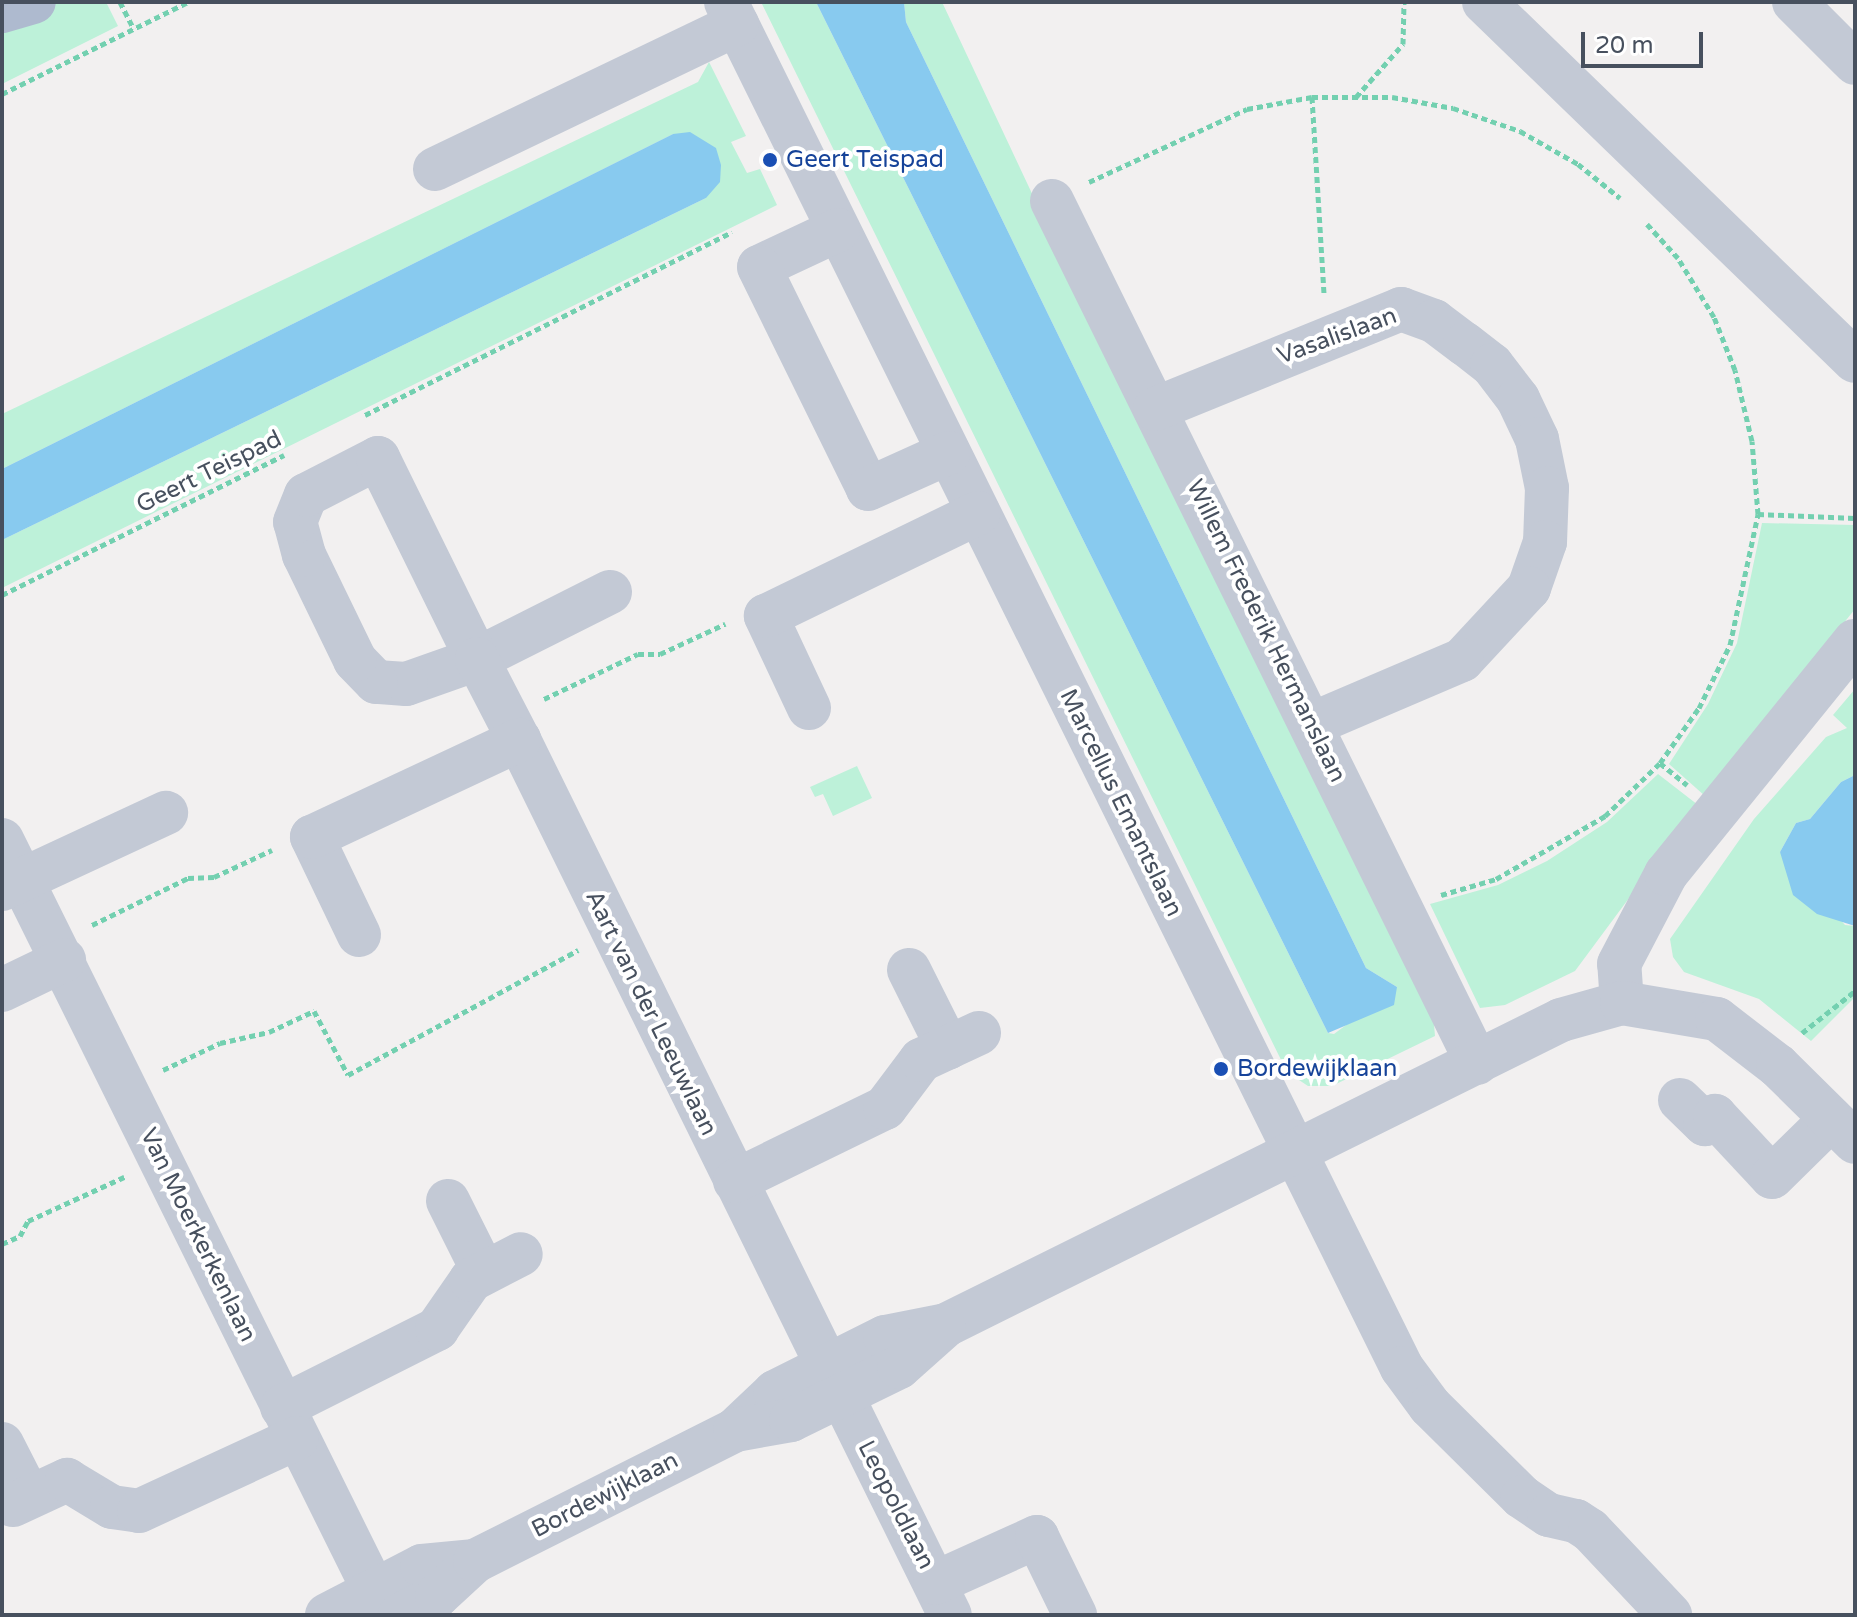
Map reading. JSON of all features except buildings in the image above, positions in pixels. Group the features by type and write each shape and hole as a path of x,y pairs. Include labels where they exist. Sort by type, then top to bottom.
{"main road":[{"path":"2,11 34,2"}],"street":[{"path":"1484,2 1847,336"},
{"path":"1794,2 1855,63"},
{"path":"435,169 732,13"},
{"name":"Marcellus Emantslaan","path":"732,13 1380,1329 1430,1406 1522,1497 1549,1515 1576,1521 1590,1530 1663,1613"},
{"name":"Willem Frederik Hermanslaan","path":"1052,201 1314,723 1477,1063"},
{"path":"838,230 759,267 868,489 948,453"},
{"name":"Vasalislaan","path":"1155,409 1401,309 1434,321 1492,365 1518,399 1537,439 1547,488 1545,542 1529,588 1462,660 1314,723"},
{"name":"Aart van der Leeuwlaan","path":"477,659 406,684 376,682 355,660 304,555 295,522 306,495 378,458 833,1381"},
{"path":"807,709 766,616 978,513"},
{"path":"477,659 610,592"},
{"path":"1622,1003 1619,964 1666,874 1855,641"},
{"path":"354,937 312,837 513,729"},
{"path":"12,885 166,813"},
{"name":"Van Moerkerkenlaan","path":"2,840 12,885 59,952 290,1423 386,1607"},
{"path":"2,990 59,952"},
{"path":"735,1181 885,1108 921,1060 963,1040 909,970"},
{"name":"Bordewijklaan","path":"327,1615 386,1607 422,1566 475,1561 735,1430 775,1392 833,1381 885,1337 946,1325 1561,1020 1622,1003 1717,1019 1778,1066 1843,1130"},
{"path":"1680,1100 1705,1124 1715,1116 1772,1177 1843,1130"},
{"path":"2,1444 21,1501 67,1480 112,1507 139,1511 290,1423 437,1329 471,1280 503,1263 448,1201"},
{"name":"Leopoldlaan","path":"833,1381 942,1599"},
{"path":"942,1599 1037,1537 1075,1615"}],"path":[{"path":"120,2 134,29"},
{"path":"2,94 188,2"},
{"path":"1355,97 1403,44 1404,2"},
{"path":"1312,97 1327,337"},
{"path":"357,419 734,230"},
{"name":"Geert Teispad","path":"2,595 286,454"},
{"path":"1758,514 1855,518"},
{"path":"513,729 638,654 660,654 722,625 766,616"},
{"path":"59,952 188,878 214,877 266,852 312,837"},
{"path":"126,1087 220,1043 269,1032 314,1011 348,1075 612,932"},
{"path":"1778,1066 1823,1012 1855,991"},
{"path":"2,1244 20,1236 28,1221 161,1160"}],"green space":[{"path":"61,2 106,2 118,26 2,84 2,24"},
{"path":"761,2 816,2 1328,1033 1334,1034 1397,987 1366,968 906,22 904,2 942,2 1129,400 1433,1012 1435,1036 1332,1086 1308,1086 1287,1072"},
{"path":"709,62 746,136 731,142 747,173 760,169 777,205 2,588 2,540 706,198 673,134 2,469 2,414 698,82"},
{"path":"1762,523 1855,525 1855,609 1705,796 1669,764 1708,704 1737,643"},
{"path":"1855,689 1855,775 1841,782 1810,819 1796,823 1780,852 1845,925 1855,926 1855,997 1811,1041 1759,999 1684,972 1673,957 1670,939 1754,819 1826,737 1847,728 1833,715"},
{"path":"857,766 872,798 833,816 823,794 815,797 810,787"},
{"path":"1658,774 1698,805 1575,971 1505,1005 1480,1008 1430,904 1498,885 1547,861 1607,822"}],"water":[{"path":"816,2 904,2 906,22 1366,968 1397,987 1394,1005 1328,1033"},
{"path":"690,132 716,148 721,165 720,182 706,198 2,540 2,469 673,134"},
{"path":"1855,775 1855,926 1817,914 1793,895 1780,852 1796,823 1810,819 1841,782"}],"place":[{"name":"Geert Teispad","path":"770,160"},
{"name":"Bordewijklaan","path":"1221,1069"}]}
